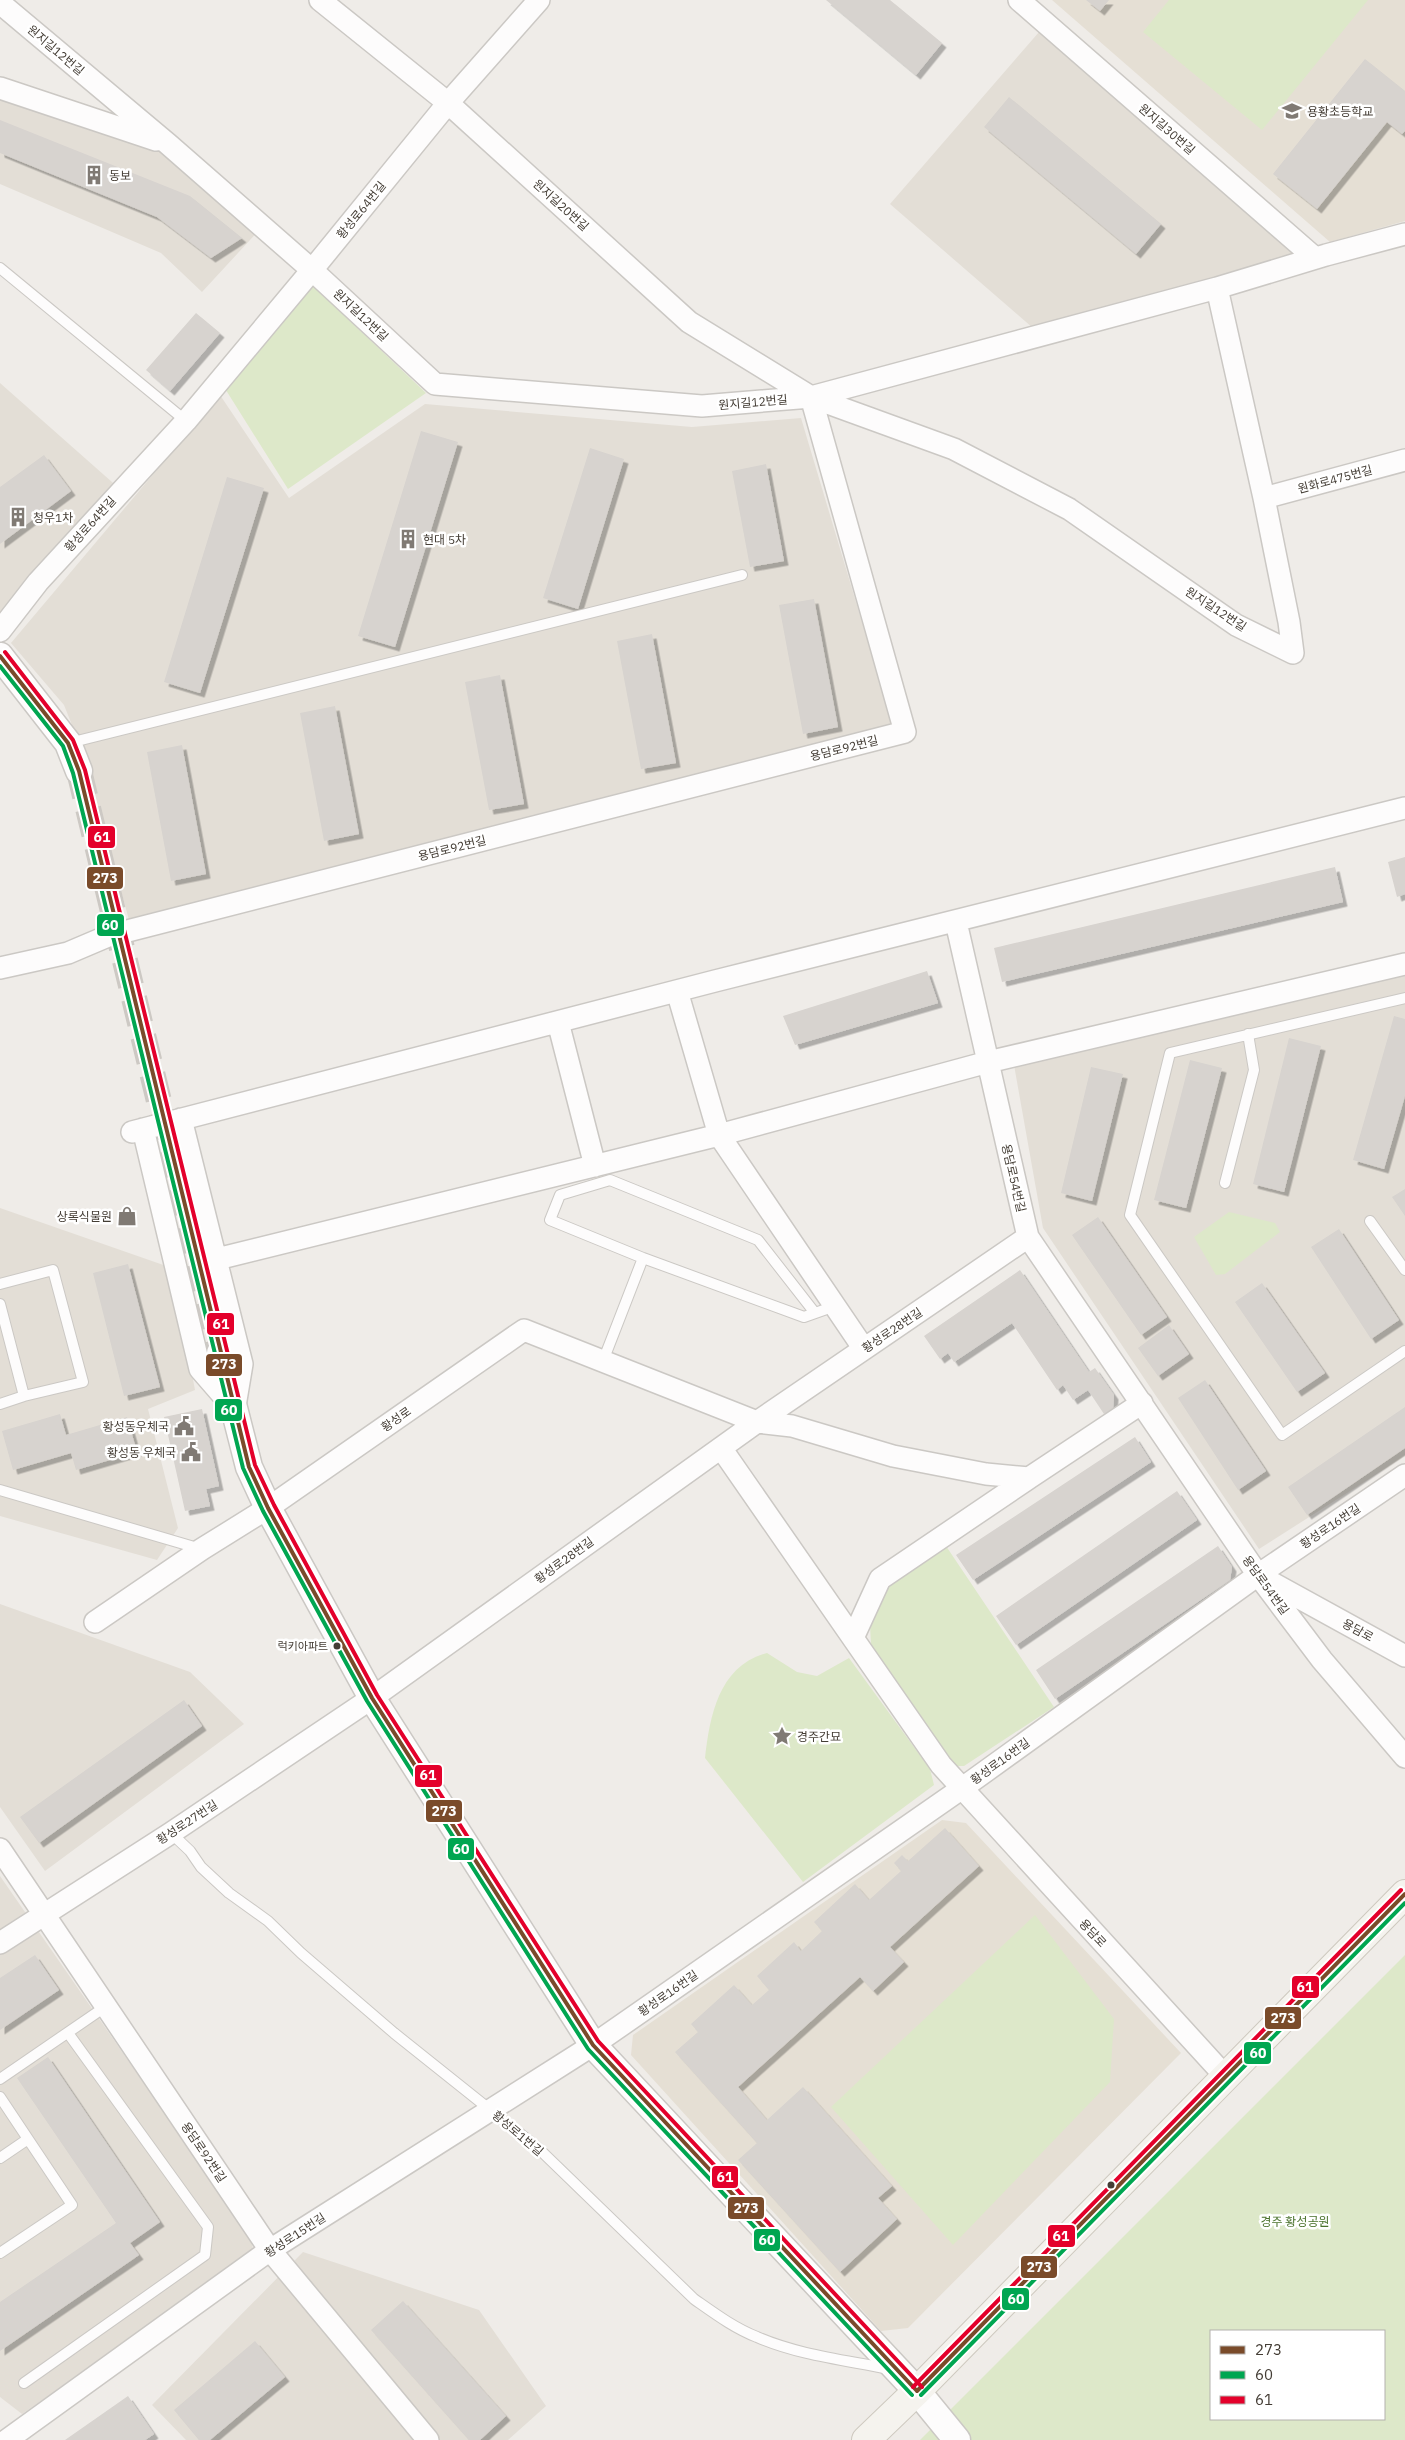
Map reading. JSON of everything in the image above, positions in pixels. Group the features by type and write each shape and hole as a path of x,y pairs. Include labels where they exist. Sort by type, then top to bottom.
{"main road":[{"path":"866,2440 1405,1894"}],"street":[{"name":"원지길20번길","path":"320,0 448,103 689,322 811,397"},
{"name":"황성로64번길","path":"0,631 38,582 186,421 448,103 538,0"},
{"name":"원지길30번길","path":"1018,0 1315,258"},
{"name":"원지길12번길","path":"0,3 168,144 312,270 435,384 702,406 811,397 1217,288 1315,258 1405,234"},
{"path":"0,88 168,144"},
{"name":"원지길12번길","path":"811,397 954,449 1069,508 1236,625 1293,653 1289,622 1264,498 1217,288"},
{"name":"용담로92번길","path":"0,968 68,953 108,936 904,732 811,397"},
{"name":"원화로475번길","path":"1264,498 1405,460"},
{"path":"0,656 68,744 79,771"},
{"path":"234,1410 200,1369 138,1130 677,991 1405,808"},
{"name":"용담로54번길","path":"956,922 1028,1237 1258,1575 1322,1660 1405,1756"},
{"path":"217,1259 718,1135 988,1062 1405,964"},
{"path":"677,991 718,1135 864,1349"},
{"path":"558,1022 595,1166"},
{"path":"181,1119 242,1364 234,1410"},
{"name":"황성로28번길","path":"372,1698 756,1422 1028,1237"},
{"name":"황성로","path":"95,1622 202,1549 268,1508 524,1330 603,1361"},
{"path":"220,1353 249,1467 268,1508 372,1698 593,2045 897,2370 957,2440"},
{"path":"603,1361 756,1422 792,1426 893,1456 986,1474 1029,1478"},
{"path":"853,1638 880,1579 1142,1403"},
{"name":"용담로","path":"721,1448 941,1765 1224,2076"},
{"name":"황성로16번길","path":"593,2045 962,1789 1258,1575 1405,1475"},
{"name":"용담로","path":"1258,1575 1405,1656"},
{"name":"황성로27번길","path":"0,1943 171,1833 372,1698"},
{"name":"용담로92번길","path":"0,1849 270,2250 428,2440"},
{"name":"황성로15번길","path":"7,2440 270,2250 593,2045"}],"lane":[{"path":"0,268 186,421"},
{"path":"68,744 742,575"},
{"path":"1405,998 1170,1053 1130,1215 1282,1435 1405,1351"},
{"path":"1224,1183 1254,1070 1248,1034"},
{"path":"815,1313 758,1240 610,1180 560,1195 550,1220 644,1258 804,1317 835,1306"},
{"path":"1370,1221 1405,1270"},
{"path":"603,1361 644,1258"},
{"path":"0,1284 53,1270 83,1382 24,1396 0,1404"},
{"path":"0,1304 24,1396"},
{"path":"0,1490 202,1549"},
{"name":"황성로1번길","path":"171,1833 190,1851 201,1867 229,1893 268,1921 300,1953 394,2034 538,2148 694,2299 719,2317 757,2337 799,2351 897,2370"},
{"path":"0,2079 105,2006"},
{"path":"24,2383 205,2255 208,2226 68,2033"},
{"path":"0,2097 72,2205 0,2253"},
{"path":"0,2158 28,2139"}],"shaded area":[{"name":"용황초등학교","path":"1052,0 1405,0 1405,221 1330,242"},
{"path":"1046,24 1326,255 1041,335 890,204"},
{"path":"0,88 168,144 262,227 202,292 161,253 0,184"},
{"path":"0,383 121,490 0,631"},
{"path":"220,395 289,498 425,404 692,427 801,418 893,726 129,920 84,755 64,705 11,643"},
{"path":"1405,974 1405,1456 1259,1549 1043,1228 1014,1065"},
{"path":"0,1208 172,1268 195,1390 148,1409 178,1528 157,1560 0,1516"},
{"path":"0,1604 190,1672 244,1724 45,1871 0,1807"},
{"path":"942,1820 966,1823 1181,2053 908,2328 881,2331 631,2055 633,2035"},
{"path":"0,1876 252,2239 253,2255 22,2414 0,2397"},
{"path":"303,2252 479,2310 546,2406 508,2440 186,2440 152,2405"}],"green space":[{"path":"1169,0 1368,0 1262,130 1143,32"},
{"path":"312,285 426,393 288,489 224,387"},
{"path":"1229,1212 1275,1223 1280,1232 1225,1274 1216,1275 1194,1237"},
{"path":"944,1543 1054,1707 964,1766 955,1766 871,1645 870,1625 887,1586"},
{"path":"767,1653 797,1672 817,1676 849,1658 930,1769 934,1785 803,1882 705,1758 710,1725 720,1694 738,1669 751,1659"},
{"path":"1035,1915 1114,2019 1110,2082 953,2245 831,2107"},
{"name":"경주 황성공원","path":"1405,1955 1405,2440 920,2440"}],"building":[{"path":"826,0 890,0 942,43 916,75"},
{"path":"1086,0 1109,0 1100,11"},
{"path":"1365,59 1405,91 1405,131 1402,134 1387,122 1317,209 1273,174"},
{"path":"1009,97 1161,224 1136,254 984,127"},
{"name":"동보","path":"0,120 190,196 242,238 211,258 157,217 0,153"},
{"path":"196,313 220,333 170,391 146,370"},
{"name":"현대 5차","path":"421,431 458,442 395,647 358,636"},
{"path":"590,448 624,459 578,609 543,598"},
{"name":"청우1차","path":"44,455 71,491 0,544 0,487"},
{"path":"766,464 784,561 750,567 732,471"},
{"path":"227,477 264,488 200,693 164,682"},
{"path":"814,599 838,727 803,734 779,605"},
{"path":"652,634 676,763 641,769 617,641"},
{"path":"500,675 524,804 489,810 465,682"},
{"path":"335,706 359,834 324,841 300,713"},
{"path":"182,745 206,874 171,881 147,752"},
{"path":"1405,857 1405,894 1397,897 1388,862"},
{"path":"1335,867 1343,902 1002,982 994,948"},
{"path":"927,971 938,1003 795,1045 783,1016"},
{"path":"1394,1016 1405,1019 1405,1096 1384,1169 1353,1160"},
{"path":"1289,1038 1321,1046 1284,1192 1253,1184"},
{"path":"1190,1060 1222,1068 1186,1208 1154,1200"},
{"path":"1091,1067 1123,1074 1092,1201 1061,1193"},
{"path":"1405,1189 1405,1216 1392,1197"},
{"path":"1098,1217 1167,1317 1141,1335 1072,1235"},
{"path":"1339,1229 1399,1320 1371,1339 1311,1247"},
{"path":"128,1264 160,1387 124,1396 93,1273"},
{"path":"1020,1270 1089,1372 1095,1368 1114,1395 1113,1409 1104,1414 1088,1390 1073,1400 1063,1385 1057,1390 1012,1323 954,1362 948,1353 940,1359 924,1336"},
{"path":"1262,1283 1325,1373 1297,1392 1235,1302"},
{"path":"1169,1325 1189,1354 1158,1376 1138,1348"},
{"path":"1205,1380 1266,1471 1238,1490 1178,1398"},
{"path":"1405,1407 1405,1448 1307,1515 1288,1487"},
{"name":"황성동 우체국","path":"202,1409 219,1486 206,1489 210,1506 185,1511 164,1417"},
{"path":"60,1414 66,1435 127,1417 137,1452 76,1470 71,1453 13,1470 2,1431"},
{"path":"1135,1437 1151,1462 973,1580 956,1555"},
{"path":"1177,1491 1197,1520 1016,1645 996,1616"},
{"path":"1218,1546 1232,1567 1230,1580 1055,1699 1036,1670"},
{"path":"184,1700 202,1726 39,1843 20,1817"},
{"path":"945,1828 979,1866 890,1947 904,1962 873,1991 860,1977 738,2087 767,2120 803,2087 892,2186 878,2198 897,2219 840,2272 738,2160 757,2143 675,2052 698,2032 691,2024 734,1985 752,2005 769,1990 757,1976 794,1942 801,1951 822,1931 814,1922 855,1884 869,1900 901,1871 894,1863 902,1855 908,1861"},
{"path":"35,1955 59,1990 0,2030 0,1978"},
{"path":"48,2057 160,2222 130,2243 139,2255 0,2351 0,2302 116,2223 17,2078"},
{"path":"403,2301 506,2416 480,2440 469,2440 371,2330"},
{"path":"255,2341 285,2377 210,2440 199,2440 174,2410"},
{"path":"128,2396 154,2434 145,2440 65,2440"}],"tunnel":[{"path":"79,771 220,1353"}],"transit line":[{"name":"61","path":"5,652 73,740 85,770 255,1465 274,1505 377,1695 598,2041 922,2387"},
{"name":"273","path":"0,656 68,743 79,771 249,1467 268,1508 372,1698 593,2045 917,2391"},
{"name":"60","path":"0,666 63,746 73,773 243,1468 263,1511 367,1701 588,2049 912,2395"},
{"name":"61","path":"913,2387 1401,1890"},
{"name":"273","path":"917,2391 1405,1894"},
{"name":"60","path":"921,2395 1405,1903"}],"place":[{"name":"용황초등학교","path":"1292,111"},
{"name":"동보","path":"94,175"},
{"name":"청우1차","path":"18,517"},
{"name":"현대 5차","path":"408,539"},
{"name":"상록식물원","path":"127,1216"},
{"name":"황성동우체국","path":"184,1426"},
{"name":"황성동 우체국","path":"191,1452"},
{"name":"럭키아파트","path":"337,1646"},
{"name":"경주간묘","path":"782,1736"}]}
